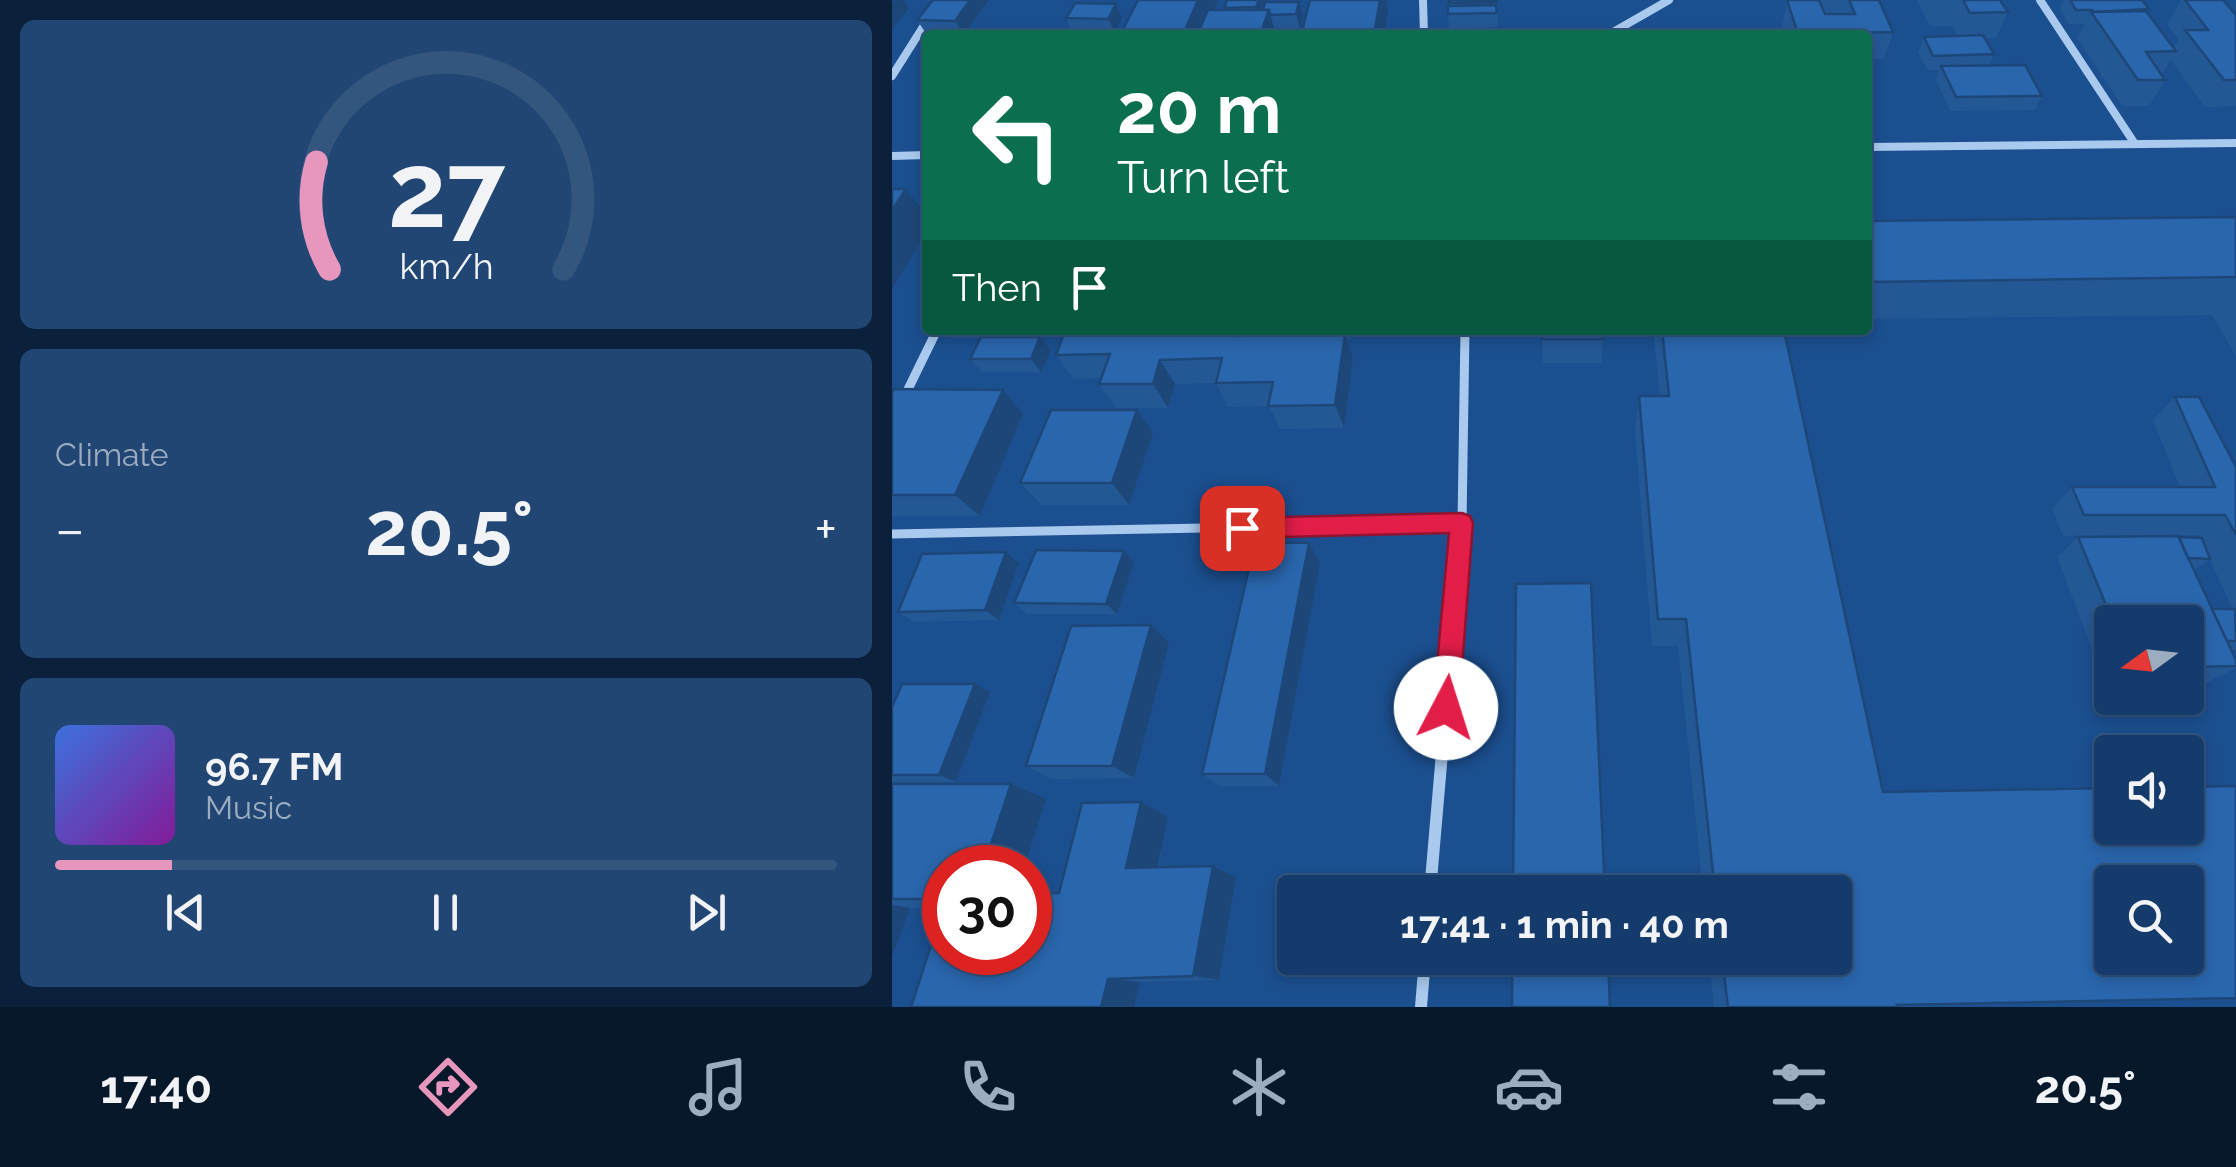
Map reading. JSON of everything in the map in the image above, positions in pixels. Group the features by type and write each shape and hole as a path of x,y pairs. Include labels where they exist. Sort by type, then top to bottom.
{"street":[{"path":"892,76 940,0"},
{"path":"1423,0 1424,30"},
{"path":"1617,30 1669,0"},
{"path":"2040,0 2134,144"},
{"path":"1872,147 2236,143"},
{"path":"892,156 922,155"},
{"path":"892,422 936,335"},
{"path":"1431,875 1462,523 1465,335"},
{"path":"892,534 1462,523"},
{"path":"1420,1007 1423,975"}],"building":[{"path":"933,0 970,0 955,21 917,20"},
{"path":"1138,0 1198,0 1185,30 1123,30"},
{"path":"1227,0 1259,0 1256,7 1224,8"},
{"path":"1310,0 1380,0 1375,30 1302,30"},
{"path":"1497,0 1497,2 1449,3"},
{"path":"1787,0 1819,0 1825,14 1855,14 1849,0 1879,0 1893,32 1872,30 1797,30"},
{"path":"1963,0 2000,0 2008,12 1970,13"},
{"path":"2070,0 2142,0 2149,9 2076,10"},
{"path":"2185,0 2223,0 2236,15 2236,80 2224,80 2185,30 2208,30"},
{"path":"1265,2 1299,2 1296,14 1270,15 1269,10 1263,10"},
{"path":"1075,3 1116,4 1108,19 1066,18"},
{"path":"1496,5 1497,13 1448,14 1448,6"},
{"path":"1208,10 1269,10 1262,30 1199,30"},
{"path":"2146,11 2176,51 2146,52 2165,80 2138,80 2091,12"},
{"path":"1983,35 1994,54 1933,56 1924,37"},
{"path":"2025,65 2042,96 1956,97 1941,66"},
{"path":"892,189 906,189 892,210"},
{"path":"2236,217 2236,277 1872,282 1872,221"},
{"path":"1063,335 1345,335 1335,405 1268,406 1273,382 1216,383 1222,358 1160,360 1153,384 1099,384 1110,354 1056,355"},
{"path":"1542,335 1603,335 1603,339 1542,339"},
{"path":"1663,335 1785,335 1883,792 2094,788 2094,845 2204,845 2204,787 2236,786 2236,998 1898,1007 1728,1007 1724,975 1852,975 1852,875 1713,875 1686,619 1658,619 1639,396 1669,396"},
{"path":"981,337 1040,337 1031,359 970,359"},
{"path":"894,389 1003,390 955,495 892,495"},
{"path":"2175,397 2199,397 2236,467 2236,535 2225,515 2084,515 2072,487 2215,487"},
{"path":"1051,410 1137,410 1112,483 1020,483"},
{"path":"2178,536 2236,666 2204,667 2204,605 2106,605 2078,537"},
{"path":"2179,537 2202,538 2210,559 2188,558"},
{"path":"1255,542 1309,543 1265,774 1202,774"},
{"path":"1036,550 1124,551 1106,604 1014,603"},
{"path":"1006,552 985,610 898,612 922,554"},
{"path":"1591,583 1604,875 1513,875 1516,584"},
{"path":"2212,609 2235,609 2236,641 2227,641"},
{"path":"1151,625 1112,766 1026,766 1071,626"},
{"path":"902,684 975,684 939,775 892,775 892,707"},
{"path":"892,784 1011,784 991,845 922,845 922,899 892,899"},
{"path":"1141,802 1126,868 1213,866 1193,976 1108,979 1101,1007 911,1007 922,973 1052,975 1052,893 1059,893 1082,803"},
{"path":"1512,975 1609,975 1610,1007 1512,1007"}],"route":[{"path":"1242,528 1462,523 1446,708"}]}
